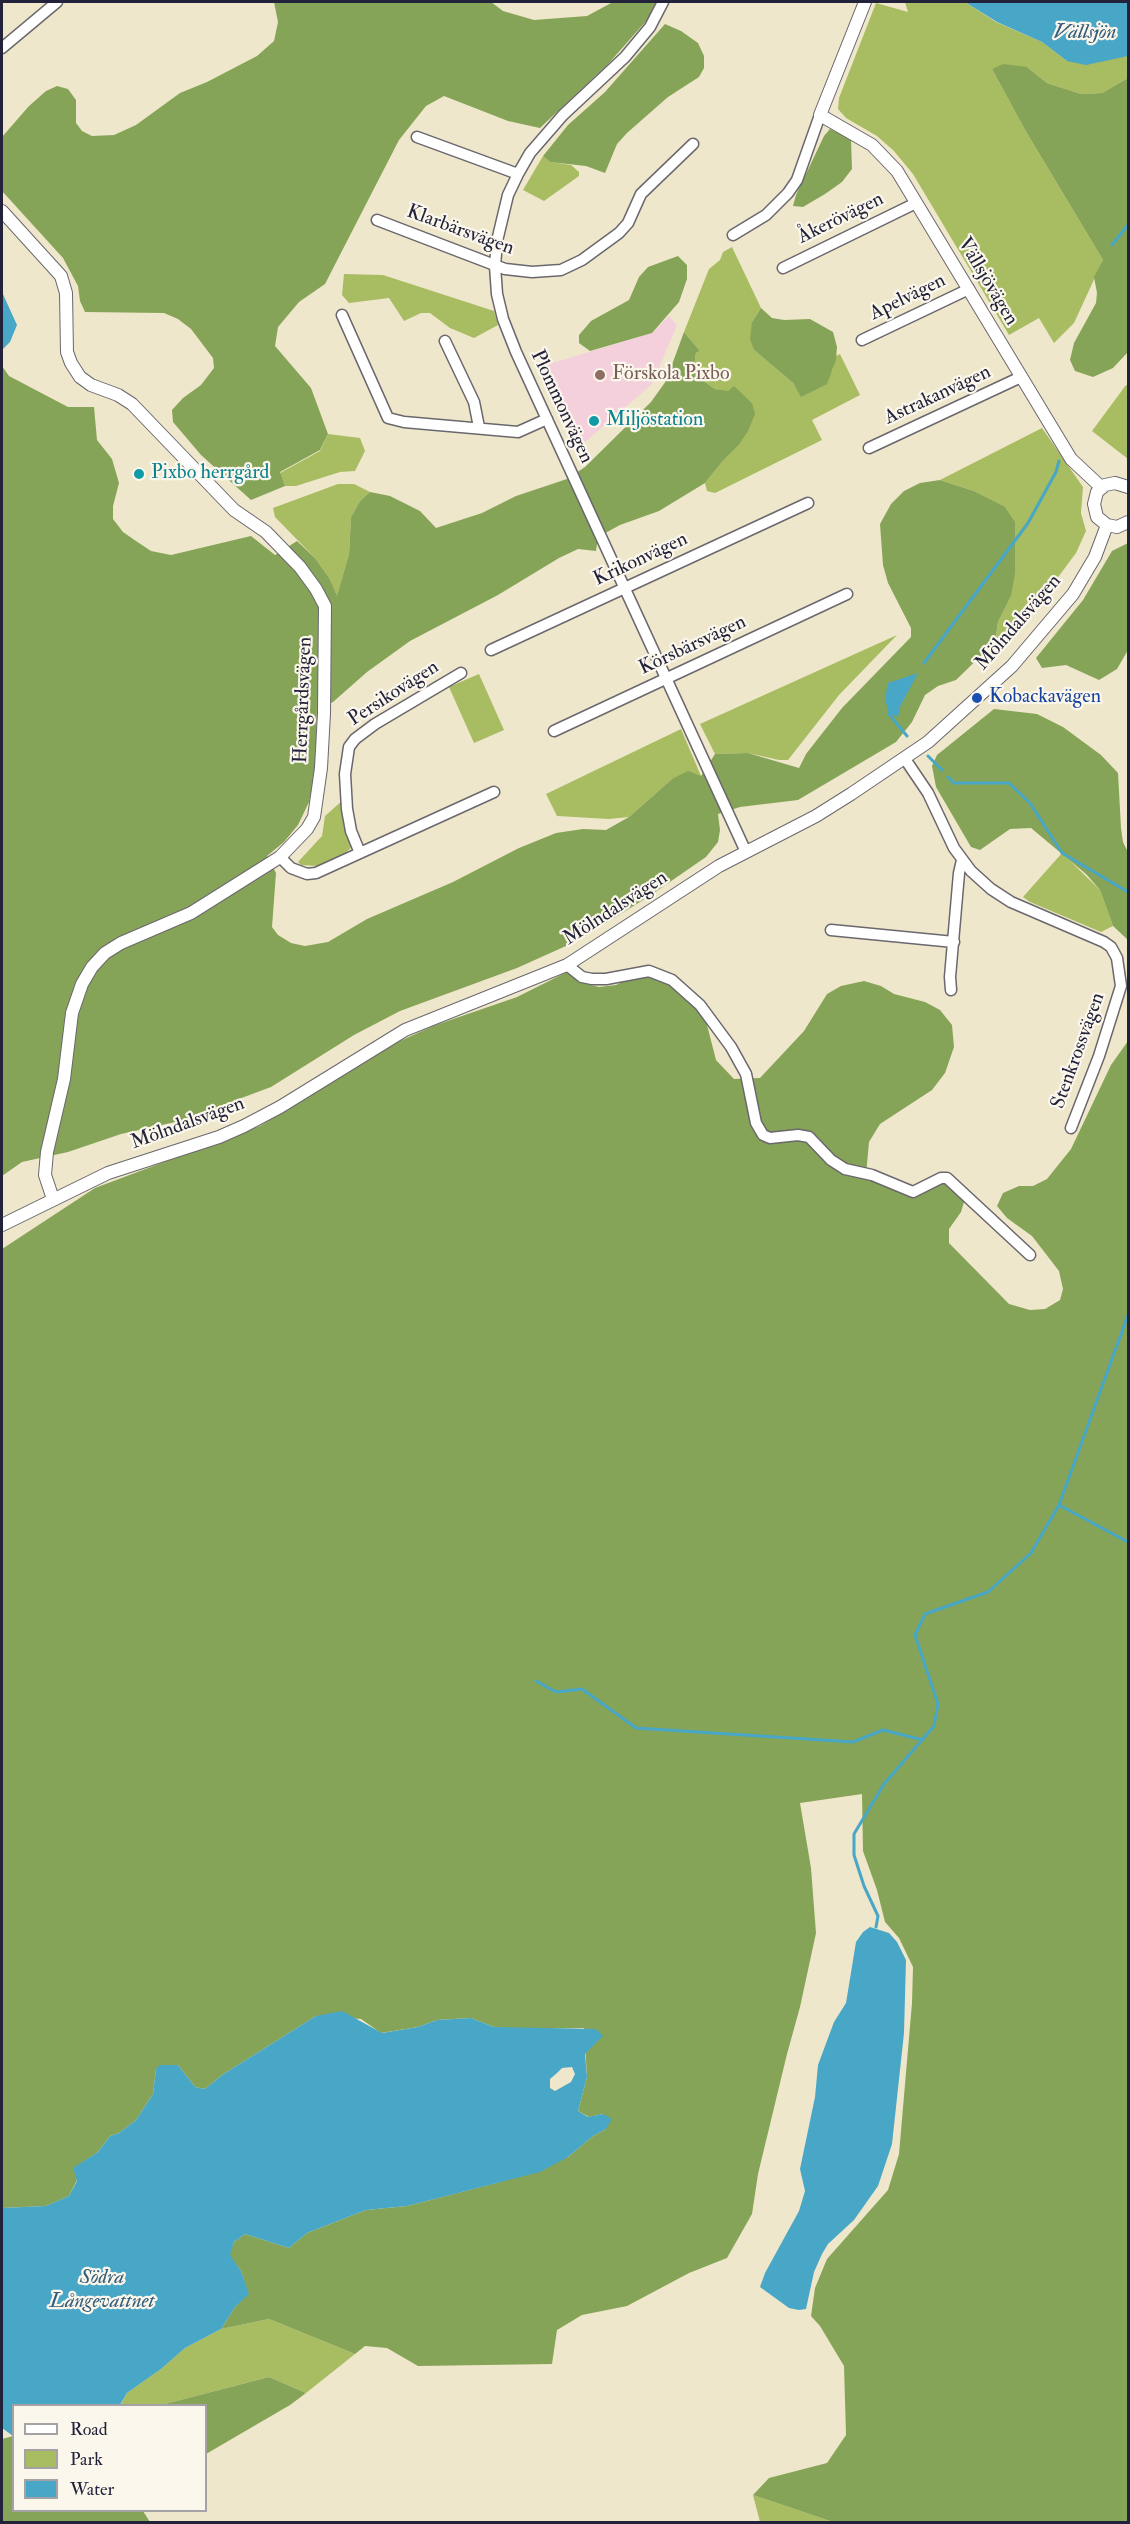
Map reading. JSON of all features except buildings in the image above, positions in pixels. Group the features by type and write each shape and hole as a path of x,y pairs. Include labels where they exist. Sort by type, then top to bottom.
{"street":[{"path":"2,48 57,2"},
{"name":"Plommonvägen","path":"663,2 650,27 625,57 563,115 530,153 518,174 503,213 497,241 495,266 497,294 503,319 547,419 746,852"},
{"path":"733,235 766,215 788,193 797,180 865,2"},
{"name":"Vällsjövägen","path":"820,116 872,145 897,171 1071,459 1102,488"},
{"path":"417,137 518,174"},
{"name":"Klarbärsvägen","path":"377,220 495,266 523,272 561,270 582,260 619,233 628,223 641,194 693,144"},
{"name":"Åkerövägen","path":"783,268 916,203"},
{"name":"Herrgårdsvägen","path":"2,211 61,276 66,293 67,352 80,377 91,385 117,395 132,404 234,510 266,532 300,567 325,606 324,713 321,768 314,817 307,829 280,857 191,913 122,943 105,953 92,967 81,984 72,1014 64,1079 47,1152 45,1174 53,1199"},
{"name":"Apelvägen","path":"862,340 969,289"},
{"path":"342,315 388,418 404,422 518,432 547,419"},
{"path":"445,341 474,402 479,427"},
{"name":"Astrakanvägen","path":"869,448 1021,377"},
{"path":"1128,487 1115,483 1102,488 1095,498 1094,508 1097,517 1107,525 1120,526 1128,522"},
{"name":"Krikonvägen","path":"490,650 807,503"},
{"name":"Mölndalsvägen","path":"2,1225 108,1173 219,1137 244,1126 280,1107 405,1030 567,965 674,894 746,852 816,816 928,742 998,679 1052,620 1085,575 1095,557 1107,525"},
{"name":"Körsbärsvägen","path":"554,731 848,594"},
{"name":"Persikovägen","path":"360,853 351,831 347,809 345,774 349,747 355,739 375,724 461,673"},
{"name":"Stenkrossvägen","path":"905,759 928,793 962,860 991,889 1011,902 1092,935 1111,947 1117,958 1121,986 1099,1056 1071,1128"},
{"path":"280,857 291,868 307,874 329,868 494,792"},
{"path":"951,990 950,976 962,860"},
{"path":"831,930 954,942"},
{"path":"567,965 582,977 592,979 606,979 649,971 672,980 700,1005 731,1047 746,1074 756,1124 763,1135 770,1138 809,1137 831,1160 845,1169 872,1175 913,1192 941,1178 947,1178 1030,1255"}],"shaded area":[{"name":"Förskola Pixbo","path":"669,316 677,325 652,384 577,449 539,367 652,333"}],"green space":[{"path":"274,2 491,2 503,11 534,20 587,16 613,2 656,2 647,20 609,63 540,128 508,121 444,96 426,106 399,140 325,284 299,302 278,327 275,346 311,388 328,434 320,450 280,472 285,486 251,500 201,455 173,422 172,410 183,398 201,385 214,368 213,358 191,329 178,319 164,313 85,312 80,301 78,286 63,258 2,191 2,137 29,106 46,91 57,86 68,89 76,100 76,123 82,131 92,136 114,135 136,125 180,93 257,56 274,41 278,22"},
{"path":"905,2 965,2 996,22 1042,42 1067,61 1128,56 1128,78 1102,93 1081,94 1047,83 1027,67 992,69 1025,130 1103,260 1074,323 1054,343 1039,318 1009,335 913,174 894,151 877,136 846,118 838,109 839,98 876,3 908,12"},
{"path":"665,24 681,31 698,43 704,56 704,68 699,77 668,97 627,133 617,144 605,173 586,166 550,162 543,156 568,125 605,92"},
{"path":"1003,64 1027,67 1047,83 1081,94 1102,93 1128,78 1128,352 1113,368 1093,377 1075,371 1070,360 1074,343 1096,303 1094,277 1103,260 1025,130 992,69"},
{"path":"830,129 851,139 852,169 842,182 825,194 803,207 793,206 824,136"},
{"path":"543,156 550,162 571,165 579,172 579,176 544,201 523,190"},
{"path":"732,247 761,308 752,322 754,350 793,383 801,396 832,371 836,356 840,354 860,395 812,420 822,440 715,493 707,491 705,483 738,446 752,403 743,395 715,389 698,377 694,366 696,353 700,351 684,332 709,269 720,260 723,252"},
{"path":"678,256 687,265 687,279 679,302 652,333 590,351 579,343 579,335 591,321 629,300 639,277 648,267"},
{"path":"344,274 383,275 494,311 498,325 474,338 450,328 430,313 421,313 404,321 389,298 349,303 342,295"},
{"path":"761,308 772,318 810,319 833,332 837,347 836,360 827,384 801,397 793,383 754,350 750,339 752,322"},
{"path":"684,332 700,351 696,353 694,366 698,377 715,389 728,391 734,386 752,403 755,414 738,446 705,483 659,511 620,525 598,537 596,551 578,549 559,558 498,595 410,641 367,672 333,702 317,709 315,773 309,802 298,825 284,842 267,856 276,873 272,927 278,935 291,943 305,946 328,942 367,919 453,882 519,848 556,833 583,829 606,830 629,817 672,779 688,771 701,776 715,754 748,753 799,768 806,754 842,708 911,637 911,628 888,583 883,565 880,524 891,504 904,491 920,483 940,480 974,491 1004,506 1015,522 1015,573 1011,596 998,622 995,642 956,680 938,686 925,695 912,722 896,742 798,800 740,807 718,814 720,830 718,842 706,857 648,897 577,941 517,968 400,1011 354,1035 271,1087 180,1121 121,1134 68,1152 22,1162 2,1176 2,366 9,376 68,407 94,407 97,440 112,459 119,483 113,506 113,519 123,532 136,541 151,551 171,555 251,536 275,555 297,541 315,558 330,579 337,596 349,554 351,517 360,501 370,492 390,496 420,511 436,528 482,513 516,496 567,479 585,467 651,402 666,381"},
{"path":"1126,385 1128,387 1128,459 1092,431"},
{"path":"1042,428 1083,487 1081,513 1086,531 1076,553 1053,584 995,642 998,622 1011,596 1004,506 974,491 940,480"},
{"path":"328,434 360,438 365,451 355,471 340,472 296,486 285,486 280,473 320,451"},
{"path":"338,484 354,484 370,492 360,501 351,517 349,554 337,597 330,579 315,558 275,517 273,508"},
{"path":"1128,543 1128,650 1117,669 1099,680 1066,665 1042,668 1036,658 1083,600 1112,551"},
{"path":"897,635 839,695 788,760 748,753 715,754 700,724"},
{"path":"479,674 504,730 474,743 449,687"},
{"path":"994,709 1037,714 1063,727 1101,755 1118,773 1121,828 1123,842 1128,852 1128,940 1113,926 1100,890 1086,874 1031,828 1010,829 980,850 971,847 936,787 932,766 937,755"},
{"path":"681,729 701,776 672,779 629,817 609,819 557,816 546,794"},
{"path":"343,800 351,848 319,866 301,865 298,862 322,836 325,816"},
{"path":"1062,853 1100,890 1113,926 1101,932 1023,897"},
{"path":"567,972 583,983 599,987 616,985 636,975 648,974 660,978 693,1001 706,1021 716,1060 734,1079 760,1078 804,1031 827,994 841,986 864,981 881,986 894,994 925,1002 940,1010 952,1025 954,1047 945,1073 932,1090 880,1124 869,1142 866,1175 915,1188 935,1181 951,1183 964,1202 961,1212 949,1229 949,1243 1009,1304 1030,1310 1045,1309 1060,1300 1063,1289 1059,1271 1032,1236 1007,1218 997,1206 1003,1193 1019,1186 1033,1186 1047,1179 1071,1149 1111,1065 1128,1041 1128,2522 833,2522 753,2495 769,2478 827,2463 846,2435 844,2366 820,2326 811,2316 815,2288 827,2259 888,2190 899,2154 913,1967 899,1938 885,1922 877,1890 863,1851 862,1794 800,1803 811,1868 816,1933 758,2174 752,2214 727,2258 689,2273 627,2306 582,2315 557,2330 552,2364 418,2366 387,2348 365,2346 355,2354 269,2319 221,2329 235,2307 248,2293 241,2271 229,2255 234,2242 245,2234 289,2248 307,2233 366,2210 407,2206 500,2182 568,2157 593,2136 606,2129 603,2114 589,2117 578,2111 587,2077 584,2028 494,2027 471,2018 437,2020 418,2027 381,2033 361,2019 316,2016 222,2075 205,2089 195,2087 178,2065 156,2069 153,2094 136,2120 119,2133 110,2136 98,2152 74,2168 77,2180 69,2196 46,2206 2,2208 2,1249 95,1188 260,1126 387,1047 433,1026 517,997"},
{"path":"269,2319 355,2354 306,2393 269,2377 165,2404 121,2404 127,2393 161,2369 185,2348 221,2329"},
{"path":"269,2377 306,2393 290,2405 207,2453 207,2404 165,2404"},
{"path":"12,2436 12,2512 144,2512 150,2522 2,2522 2,2439"},
{"path":"753,2495 833,2522 760,2522"}],"water":[{"name":"Vällsjön","path":"965,2 1128,2 1128,56 1086,65 1067,61 1042,42 997,22"},
{"path":"2,292 17,325 10,342 2,350"},
{"path":"918,673 900,707 898,717 889,714 885,699 888,683"},
{"path":"870,1927 889,1933 897,1942 906,1960 904,2033 892,2144 878,2186 854,2220 828,2244 814,2272 806,2309 799,2310 789,2308 760,2287 765,2273 799,2211 805,2191 800,2169 815,2097 818,2065 834,2022 846,2003 856,1942"},
{"name":"Södra Långevattnet","path":"342,2011 382,2033 418,2027 437,2020 471,2018 494,2027 596,2029 603,2036 585,2054 587,2077 578,2111 588,2117 603,2114 612,2119 606,2129 593,2136 568,2157 540,2172 407,2206 366,2210 307,2233 289,2248 245,2234 234,2242 230,2255 241,2271 249,2294 235,2307 221,2329 185,2348 161,2369 127,2393 121,2404 12,2404 12,2435 2,2428 2,2208 46,2206 69,2196 77,2181 73,2168 98,2152 110,2136 119,2133 136,2120 153,2094 156,2069 160,2065 178,2065 195,2087 205,2089 222,2075 316,2016","holes":["572,2067 575,2074 571,2082 555,2091 550,2088 550,2079 562,2068"]}],"waterway":[{"path":"1112,245 1128,225"},
{"path":"924,663 1028,523 1056,472 1059,461"},
{"path":"890,712 889,714 907,736"},
{"path":"928,756 942,770"},
{"path":"948,777 954,783 1009,783 1030,803 1062,853 1128,892"},
{"path":"876,1927 878,1916 864,1886 854,1855 854,1834 884,1784 934,1726 938,1704 915,1635 925,1614 988,1592 1031,1553 1059,1505 1128,1315"},
{"path":"1059,1505 1128,1542"},
{"path":"536,1681 556,1692 582,1689 636,1728 853,1742 883,1730 923,1740"}],"place":[{"name":"Förskola Pixbo","path":"600,375"},
{"name":"Miljöstation","path":"594,421"},
{"name":"Pixbo herrgård","path":"139,474"},
{"name":"Kobackavägen","path":"977,698"}]}
